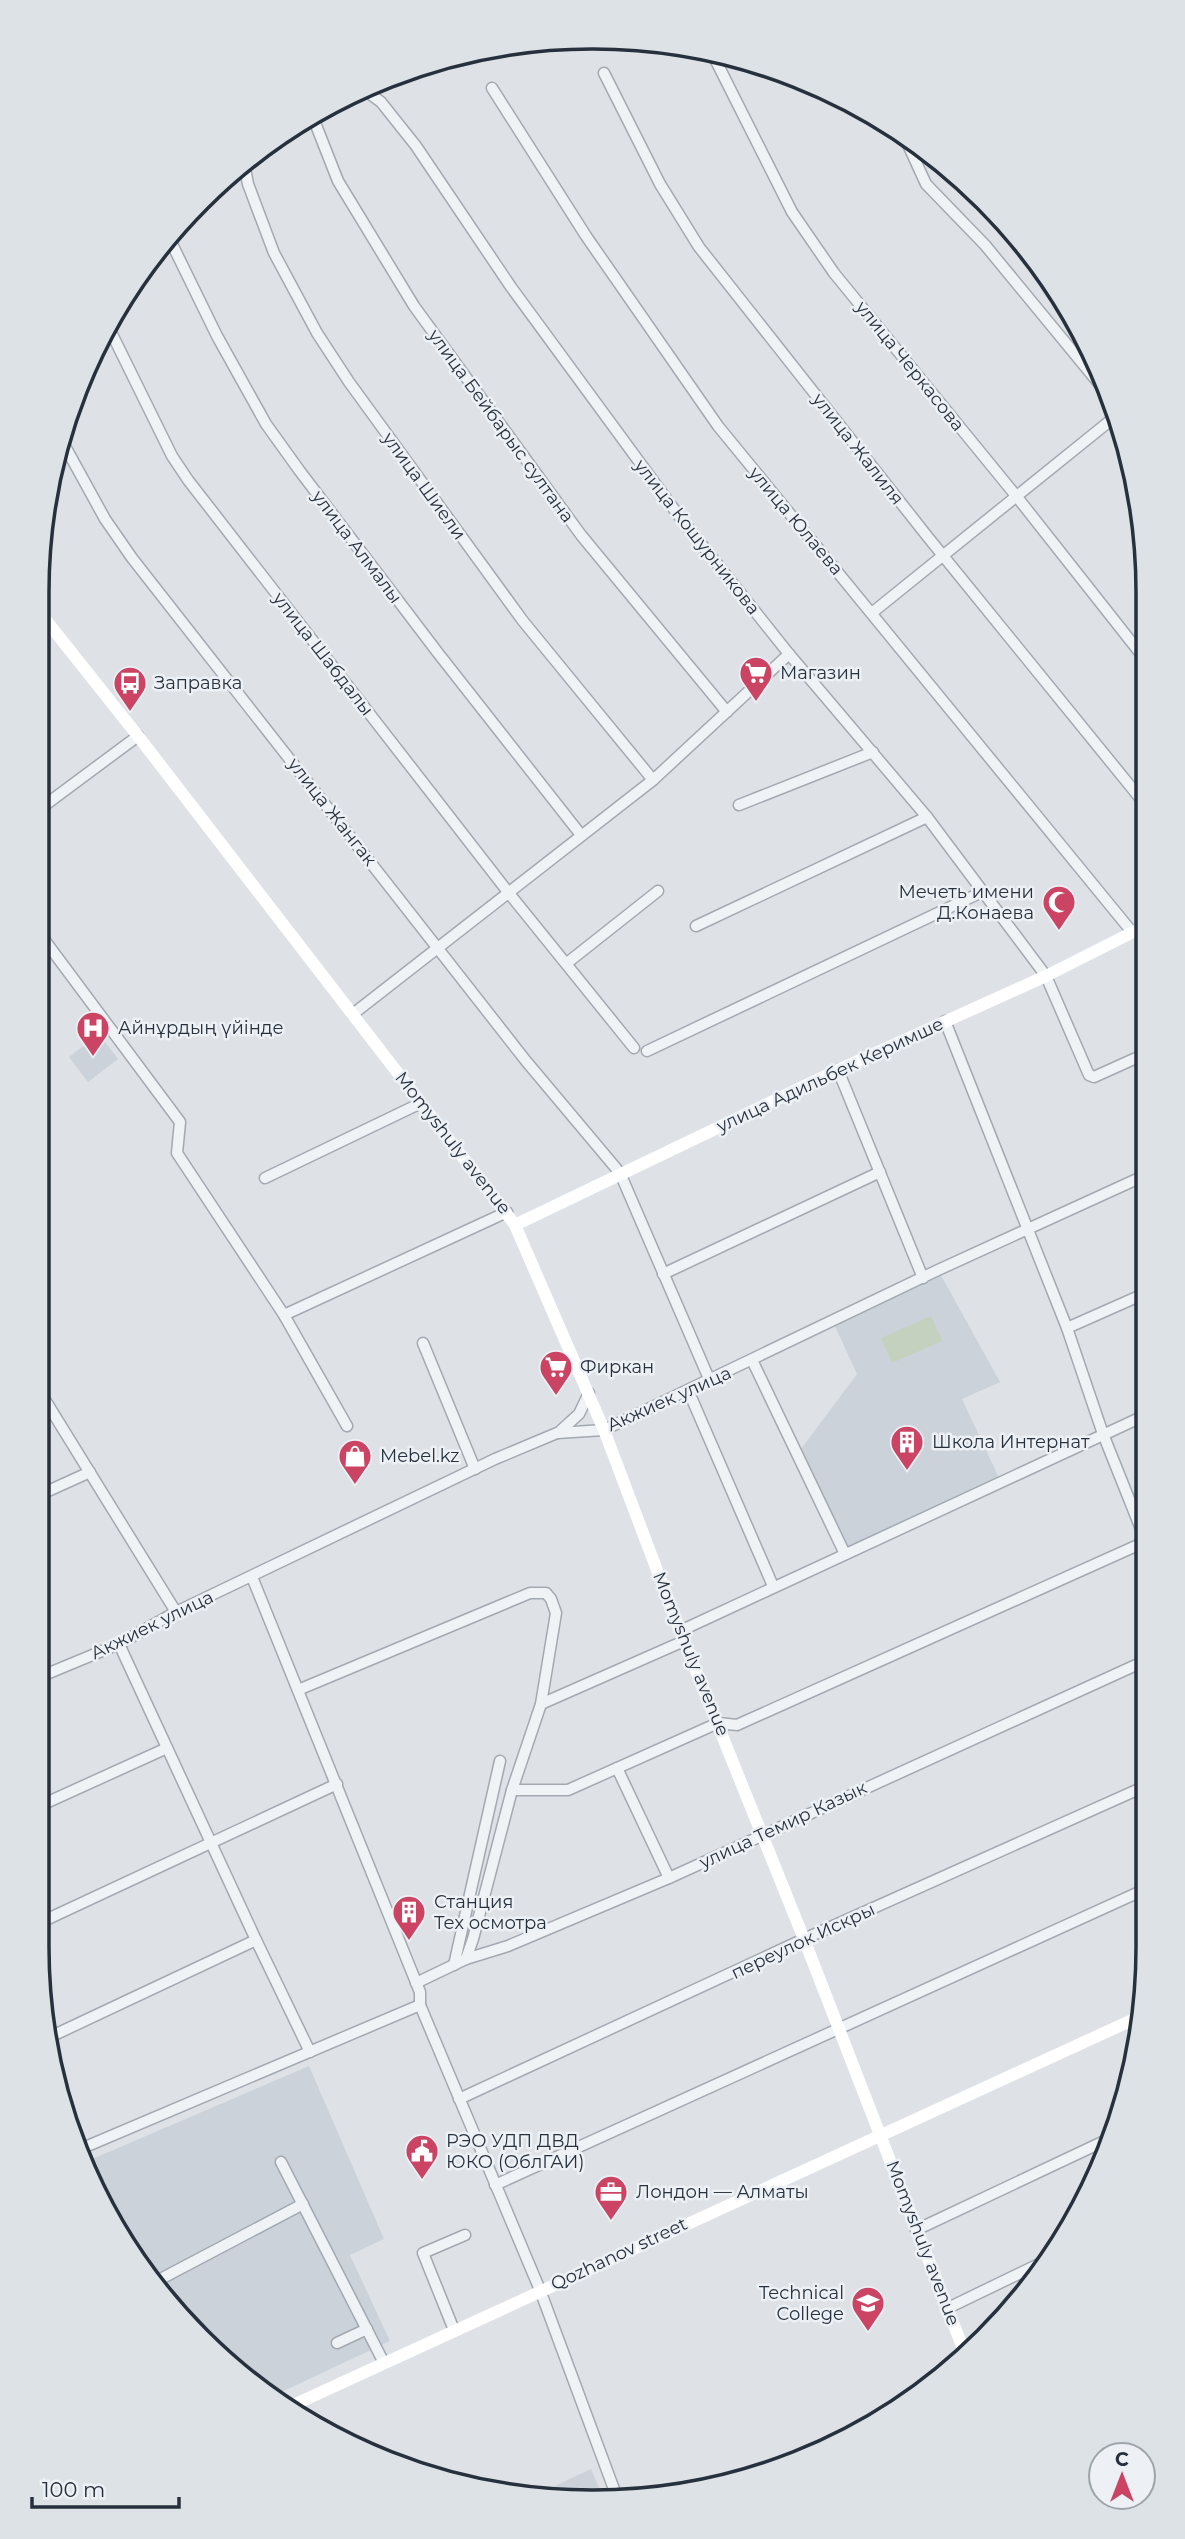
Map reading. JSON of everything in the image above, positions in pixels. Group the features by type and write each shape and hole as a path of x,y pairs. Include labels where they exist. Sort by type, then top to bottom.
{"main road":[{"name":"Momyshuly avenue","path":"49,624 515,1225 604,1430 682,1636 840,2030 962,2345"},
{"name":"улица Адильбек Керимше","path":"515,1225 838,1070 1046,976 1136,931"},
{"name":"Qozhanov street","path":"298,2403 1130,2021"}],"street":[{"name":"улица Черкасова","path":"717,64 786,201 834,273 1136,648"},
{"name":"улица Жалиля","path":"604,74 660,184 699,247 1136,793"},
{"name":"улица Юлаева","path":"492,88 586,236 718,426 786,511 1136,925"},
{"name":"улица Кошурникова","path":"372,96 381,103 416,146 510,287 679,516 789,654 927,817 1046,976 1089,1075 1094,1077 1136,1058"},
{"name":"улица Бейбарыс султана","path":"316,125 338,181 414,306 566,517 727,712"},
{"path":"912,153 926,184 985,245 1088,371"},
{"name":"улица Шиели","path":"246,174 274,253 317,333 342,372 523,621 653,780"},
{"name":"улица Алмалы","path":"173,247 266,424 413,621 581,835"},
{"name":"улица Шабдалы","path":"113,337 172,456 188,480 508,892 634,1048"},
{"path":"873,612 1108,422"},
{"name":"улица Жангак","path":"68,452 105,519 132,558 439,947 526,1062 620,1173 710,1381"},
{"path":"353,1014 653,780 789,654"},
{"path":"49,802 138,736"},
{"path":"739,805 873,752"},
{"path":"696,926 927,817"},
{"path":"567,963 658,891"},
{"path":"647,1051 982,892"},
{"path":"49,946 180,1122 177,1153 284,1315 347,1426"},
{"path":"945,1021 1067,1328 1103,1434 1136,1515"},
{"path":"838,1070 923,1278"},
{"path":"265,1178 421,1103"},
{"path":"663,1274 880,1172"},
{"name":"Акжиек улица","path":"49,1673 118,1644 176,1612 475,1469 557,1433 604,1430 1136,1180"},
{"path":"284,1315 507,1212"},
{"path":"1067,1328 1136,1297"},
{"path":"423,1343 475,1469"},
{"path":"752,1360 845,1554"},
{"path":"688,1390 773,1586"},
{"path":"557,1433 579,1414 589,1393"},
{"path":"49,1406 176,1612"},
{"path":"541,1704 682,1636 773,1586 1136,1419"},
{"path":"49,1491 90,1472"},
{"path":"512,1790 568,1790 718,1723 737,1725 1136,1547"},
{"path":"252,1577 420,1992 420,2006 540,2290 614,2489"},
{"path":"298,1690 530,1593 546,1594 551,1599 556,1613 541,1704 512,1790 474,1939 466,1959"},
{"path":"118,1644 310,2052"},
{"name":"улица Темир Казык","path":"416,1983 466,1959 508,1946 669,1878 1136,1665"},
{"path":"49,1802 167,1748"},
{"path":"454,1965 500,1760"},
{"path":"617,1768 669,1878"},
{"path":"49,1918 337,1784"},
{"name":"переулок Искры","path":"459,2099 804,1939 1136,1790"},
{"path":"495,2185 1136,1894"},
{"path":"56,2034 256,1941"},
{"path":"87,2146 420,2006"},
{"path":"916,2230 1099,2144"},
{"path":"281,2162 384,2363"},
{"path":"162,2278 303,2204"},
{"path":"454,2330 424,2253 466,2235"},
{"path":"948,2308 1030,2268"},
{"path":"337,2343 367,2329"}],"shaded area":[{"name":"Айнұрдың үйінде","path":"99,1034 118,1059 88,1082 69,1057"},
{"path":"938,1270 1000,1382 962,1399 1001,1482 845,1554 798,1453 857,1374 833,1322"},
{"path":"309,2066 384,2239 350,2255 390,2341 282,2392 208,2331 161,2277 122,2218 92,2159"},
{"path":"591,2469 600,2490 557,2489 550,2488"}],"green space":[{"path":"931,1316 942,1341 892,1363 881,1338"}],"place":[{"name":"Магазин","path":"756,703"},
{"name":"Заправка","path":"130,713"},
{"name":"Мечеть имени Д.Конаева","path":"1059,932"},
{"name":"Айнұрдың үйінде","path":"93,1058"},
{"name":"Фиркан","path":"556,1397"},
{"name":"Школа Интернат","path":"907,1472"},
{"name":"Mebel.kz","path":"355,1486"},
{"name":"Станция Тех осмотра","path":"409,1942"},
{"name":"РЭО УДП ДВД ЮКО (ОблГАИ)","path":"422,2181"},
{"name":"Лондон — Алматы","path":"611,2222"},
{"name":"Technical College","path":"868,2333"}]}
